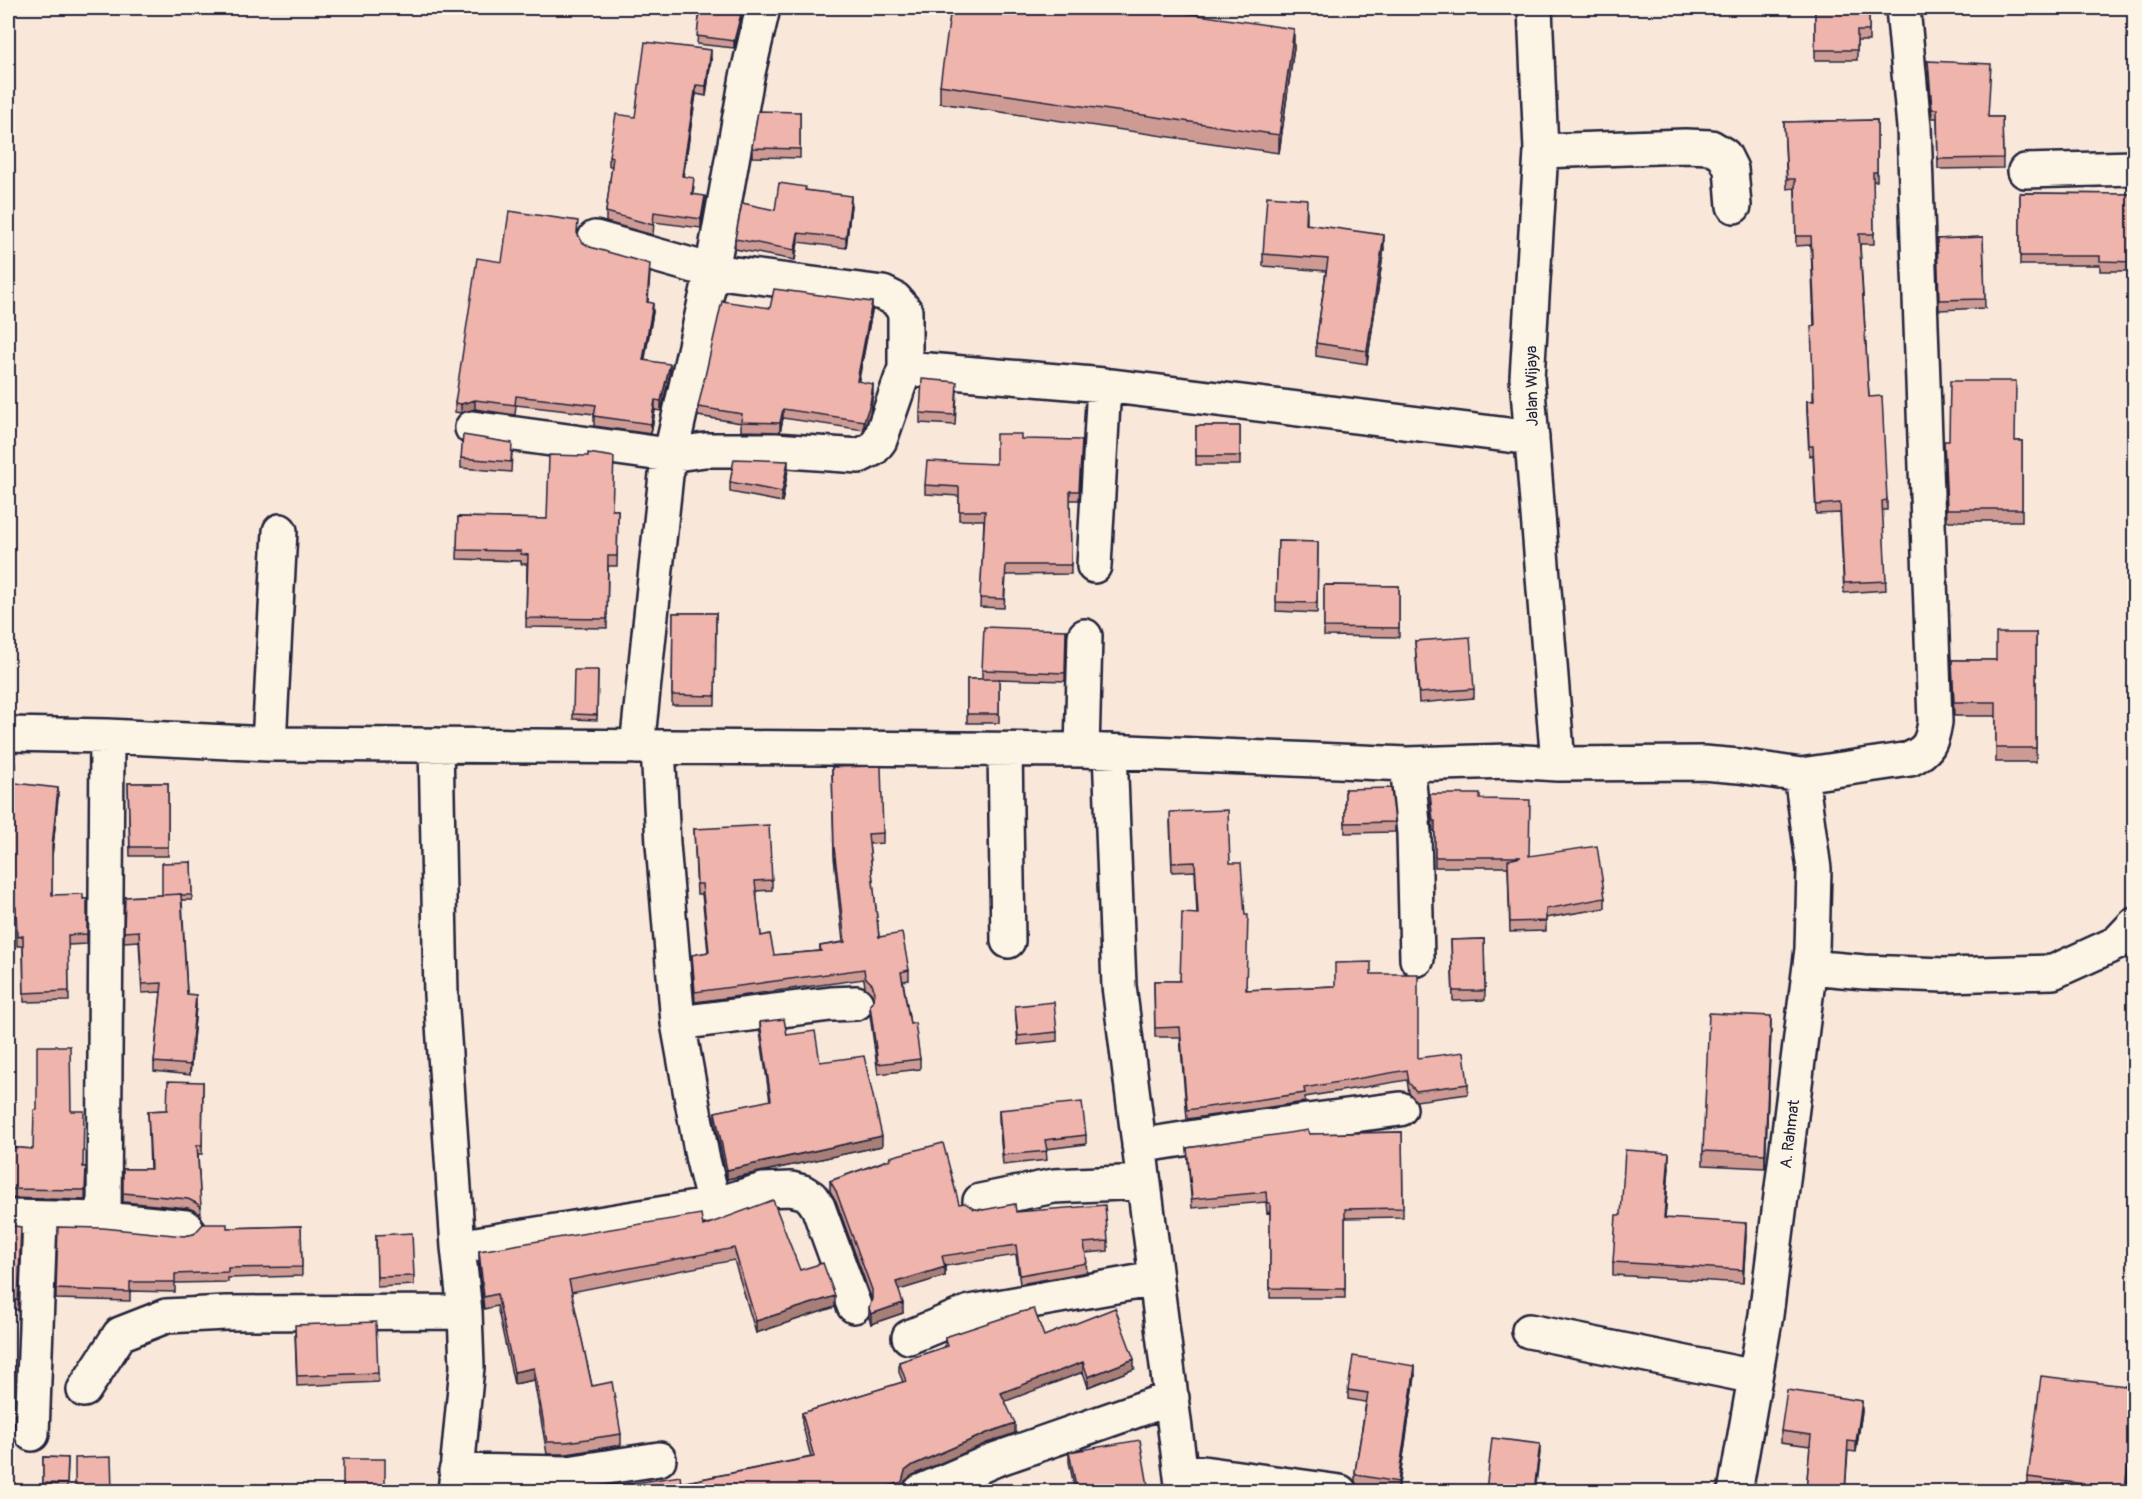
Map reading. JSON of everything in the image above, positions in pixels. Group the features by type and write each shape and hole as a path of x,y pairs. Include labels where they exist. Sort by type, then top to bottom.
{"street":[{"path":"714,1205 702,1156 678,1023 663,844 647,747 669,455 712,271 747,77 764,8"},
{"name":"Jalan Wijaya","path":"1535,8 1540,152 1527,378 1558,764"},
{"path":"8,734 269,744 1096,751 1407,764 1510,761 1558,764 1703,763 1802,775 1910,759 1919,755 1932,742 1935,722 1914,127 1903,8"},
{"path":"1540,152 1711,147 1724,154 1731,168 1734,206"},
{"path":"2025,171 2134,168"},
{"path":"472,428 669,455 705,450 775,450 859,456 873,449 880,440 904,368 904,311 895,299 883,293 712,271 595,238"},
{"path":"904,368 1104,385 1532,438"},
{"path":"1094,566 1104,385"},
{"path":"269,744 280,531"},
{"path":"1085,636 1119,986 1182,1481 1340,1491"},
{"path":"104,1219 107,736"},
{"path":"436,745 441,995 458,1247 465,1312 467,1367 455,1481 568,1473 659,1459"},
{"path":"1005,750 1008,942"},
{"path":"1407,764 1414,833 1417,959"},
{"name":"A. Rahmat","path":"1735,1491 1767,1315 1810,967 1814,868 1802,775"},
{"path":"1810,967 1944,975 2053,972 2117,942 2134,925"},
{"path":"678,1023 856,1003"},
{"path":"1139,1146 1246,1129 1400,1109"},
{"path":"980,1201 1054,1186 1144,1182"},
{"path":"458,1247 714,1205 763,1190 791,1189 811,1197 818,1207 854,1306"},
{"path":"8,1217 104,1219 186,1227"},
{"path":"32,1434 40,1219"},
{"path":"909,1337 970,1312 1155,1279"},
{"path":"84,1390 120,1334 166,1316 226,1313 465,1312"},
{"path":"1529,1331 1755,1377"},
{"path":"920,1491 994,1460 1172,1398"}],"building":[{"path":"700,8 726,8 725,12 741,14 734,41 697,36"},
{"path":"951,8 1151,8 1294,29 1279,135 940,85"},
{"path":"1815,8 1869,8 1869,31 1857,31 1857,50 1815,50"},
{"path":"645,42 711,50 706,86 696,85 682,176 694,178 692,194 705,196 701,219 654,212 653,225 606,212 613,157 609,156 616,114 635,117"},
{"path":"1928,61 1991,64 1988,117 2002,117 2003,158 1938,159 1937,109 1932,109"},
{"path":"758,111 800,112 800,149 752,148"},
{"path":"1877,120 1877,172 1873,172 1874,234 1859,234 1869,397 1882,396 1887,500 1882,501 1886,581 1844,583 1840,503 1816,505 1813,446 1809,446 1807,401 1814,401 1811,326 1815,325 1811,236 1796,236 1795,179 1787,179 1784,122"},
{"path":"779,183 806,187 805,190 851,196 846,238 798,233 795,250 735,239 742,203 775,210"},
{"path":"2020,193 2134,194 2134,262 2100,261 2100,256 2020,256"},
{"path":"1267,196 1307,199 1306,224 1384,235 1367,351 1316,343 1328,259 1263,254"},
{"path":"509,211 578,221 577,233 582,242 590,247 650,264 647,302 653,303 643,360 670,364 661,401 655,400 651,424 594,416 596,405 516,396 515,405 475,400 461,404 455,403 477,258 502,262"},
{"path":"1983,237 1985,299 1939,300 1937,239"},
{"path":"774,289 872,302 857,381 873,384 870,404 864,421 783,409 780,423 741,422 742,414 698,407 722,301 770,308"},
{"path":"922,379 957,382 955,415 920,413"},
{"path":"1950,381 2016,381 2015,441 2022,441 2022,509 1947,509 1944,441 1949,441"},
{"path":"1196,426 1240,426 1240,456 1196,456"},
{"path":"996,434 1021,434 1021,439 1082,440 1079,491 1070,491 1071,565 1006,565 1004,599 980,598 985,511 959,511 959,487 925,485 927,461 996,464"},
{"path":"463,435 512,443 511,462 461,458"},
{"path":"588,453 614,457 612,510 618,510 617,556 608,556 607,619 526,618 528,555 521,554 521,551 457,550 458,517 547,519 549,455 588,456"},
{"path":"734,459 788,461 782,492 730,482"},
{"path":"1278,541 1318,542 1317,603 1276,602"},
{"path":"1324,585 1399,586 1399,628 1324,627"},
{"path":"673,613 716,613 715,696 672,695"},
{"path":"984,627 1066,630 1065,673 982,670"},
{"path":"1996,633 2036,633 2036,748 1996,748 1996,702 1954,702 1952,660 1996,660"},
{"path":"1470,637 1474,689 1419,693 1415,641"},
{"path":"574,670 598,670 597,715 573,714"},
{"path":"967,679 999,679 999,714 967,714"},
{"path":"8,763 15,763 15,783 58,788 52,847 52,895 83,894 83,899 87,899 87,934 68,935 69,991 24,993 23,936 17,937 16,907 8,907"},
{"path":"881,766 883,833 868,834 879,937 902,933 909,970 901,972 910,1024 915,1023 920,1059 878,1064 870,1005 875,992 872,984 865,977 864,969 695,992 692,955 709,952 702,884 697,884 694,829 769,825 772,880 755,881 761,936 770,934 774,955 821,951 820,946 845,942 834,847 832,767"},
{"path":"128,783 168,783 168,847 130,847"},
{"path":"1391,788 1395,822 1345,823 1345,789"},
{"path":"1430,794 1480,794 1480,799 1530,800 1529,856 1597,846 1605,898 1546,909 1546,921 1510,922 1508,860 1521,857 1435,857 1435,821 1433,821"},
{"path":"1228,810 1230,863 1241,863 1245,915 1248,915 1246,990 1335,986 1335,963 1371,962 1371,974 1418,974 1418,1058 1464,1052 1468,1084 1416,1091 1409,1083 1407,1070 1304,1088 1305,1093 1187,1110 1180,1027 1155,1028 1154,981 1180,981 1182,913 1198,914 1195,862 1172,863 1170,812"},
{"path":"191,862 192,895 162,895 162,863"},
{"path":"181,894 187,994 196,995 190,1065 154,1062 162,983 142,984 139,931 124,932 125,897"},
{"path":"1484,939 1485,991 1453,991 1451,940"},
{"path":"1054,1002 1057,1032 1018,1036 1015,1006"},
{"path":"1709,1013 1771,1016 1765,1154 1703,1151"},
{"path":"784,1019 787,1035 815,1031 820,1062 864,1056 882,1136 727,1170 715,1112 771,1100 760,1022"},
{"path":"37,1046 70,1046 71,1111 84,1111 85,1190 8,1189 8,1147 33,1149 34,1110 37,1110"},
{"path":"168,1081 203,1082 202,1145 197,1145 201,1207 188,1199 123,1193 123,1169 151,1169 148,1111 167,1110"},
{"path":"1082,1102 1086,1135 1045,1140 1047,1151 1003,1155 999,1110"},
{"path":"1308,1130 1309,1134 1402,1132 1403,1208 1345,1209 1345,1289 1270,1288 1270,1203 1267,1203 1266,1192 1192,1199 1187,1148"},
{"path":"943,1143 959,1204 965,1203 974,1209 983,1210 1015,1204 1016,1212 1105,1205 1108,1241 1084,1243 1087,1263 1020,1275 1016,1245 942,1256 945,1267 896,1282 903,1303 871,1314 869,1308 872,1290 836,1191 830,1181 891,1159 890,1157"},
{"path":"1625,1150 1669,1153 1664,1218 1746,1223 1743,1270 1613,1262 1616,1215 1621,1215"},
{"path":"773,1200 800,1270 823,1263 835,1296 756,1321 734,1248 569,1280 592,1386 612,1382 621,1434 567,1442 547,1442 534,1368 514,1372 497,1294 484,1297 479,1251 701,1214 703,1226"},
{"path":"203,1224 227,1224 227,1228 301,1226 302,1267 228,1268 228,1272 175,1274 175,1282 130,1282 130,1292 56,1289 58,1227 103,1228 184,1236 194,1234"},
{"path":"8,1225 21,1227 18,1300 8,1300"},
{"path":"412,1233 414,1276 377,1277 376,1235"},
{"path":"1115,1308 1134,1359 1088,1377 1083,1362 1001,1393 1015,1423 913,1465 905,1471 902,1482 874,1491 584,1491 680,1476 681,1483 814,1457 802,1413 906,1381 899,1362 948,1346 945,1337 1034,1309 1044,1336"},
{"path":"376,1322 378,1373 297,1376 295,1325"},
{"path":"1353,1356 1415,1366 1398,1482 1357,1475 1355,1472 1368,1393 1348,1390"},
{"path":"2041,1376 2134,1387 2134,1412 2125,1489 2028,1477"},
{"path":"1787,1390 1862,1401 1856,1442 1848,1441 1845,1491 1806,1491 1811,1435 1781,1431"},
{"path":"1492,1438 1540,1444 1534,1491 1486,1491"},
{"path":"1140,1440 1149,1491 1077,1491 1069,1452"},
{"path":"43,1457 68,1458 67,1484 43,1483"},
{"path":"111,1457 112,1491 75,1491 75,1458"},
{"path":"343,1459 385,1459 385,1491 343,1491"},
{"path":"474,1485 485,1485 485,1491 472,1491"}]}
